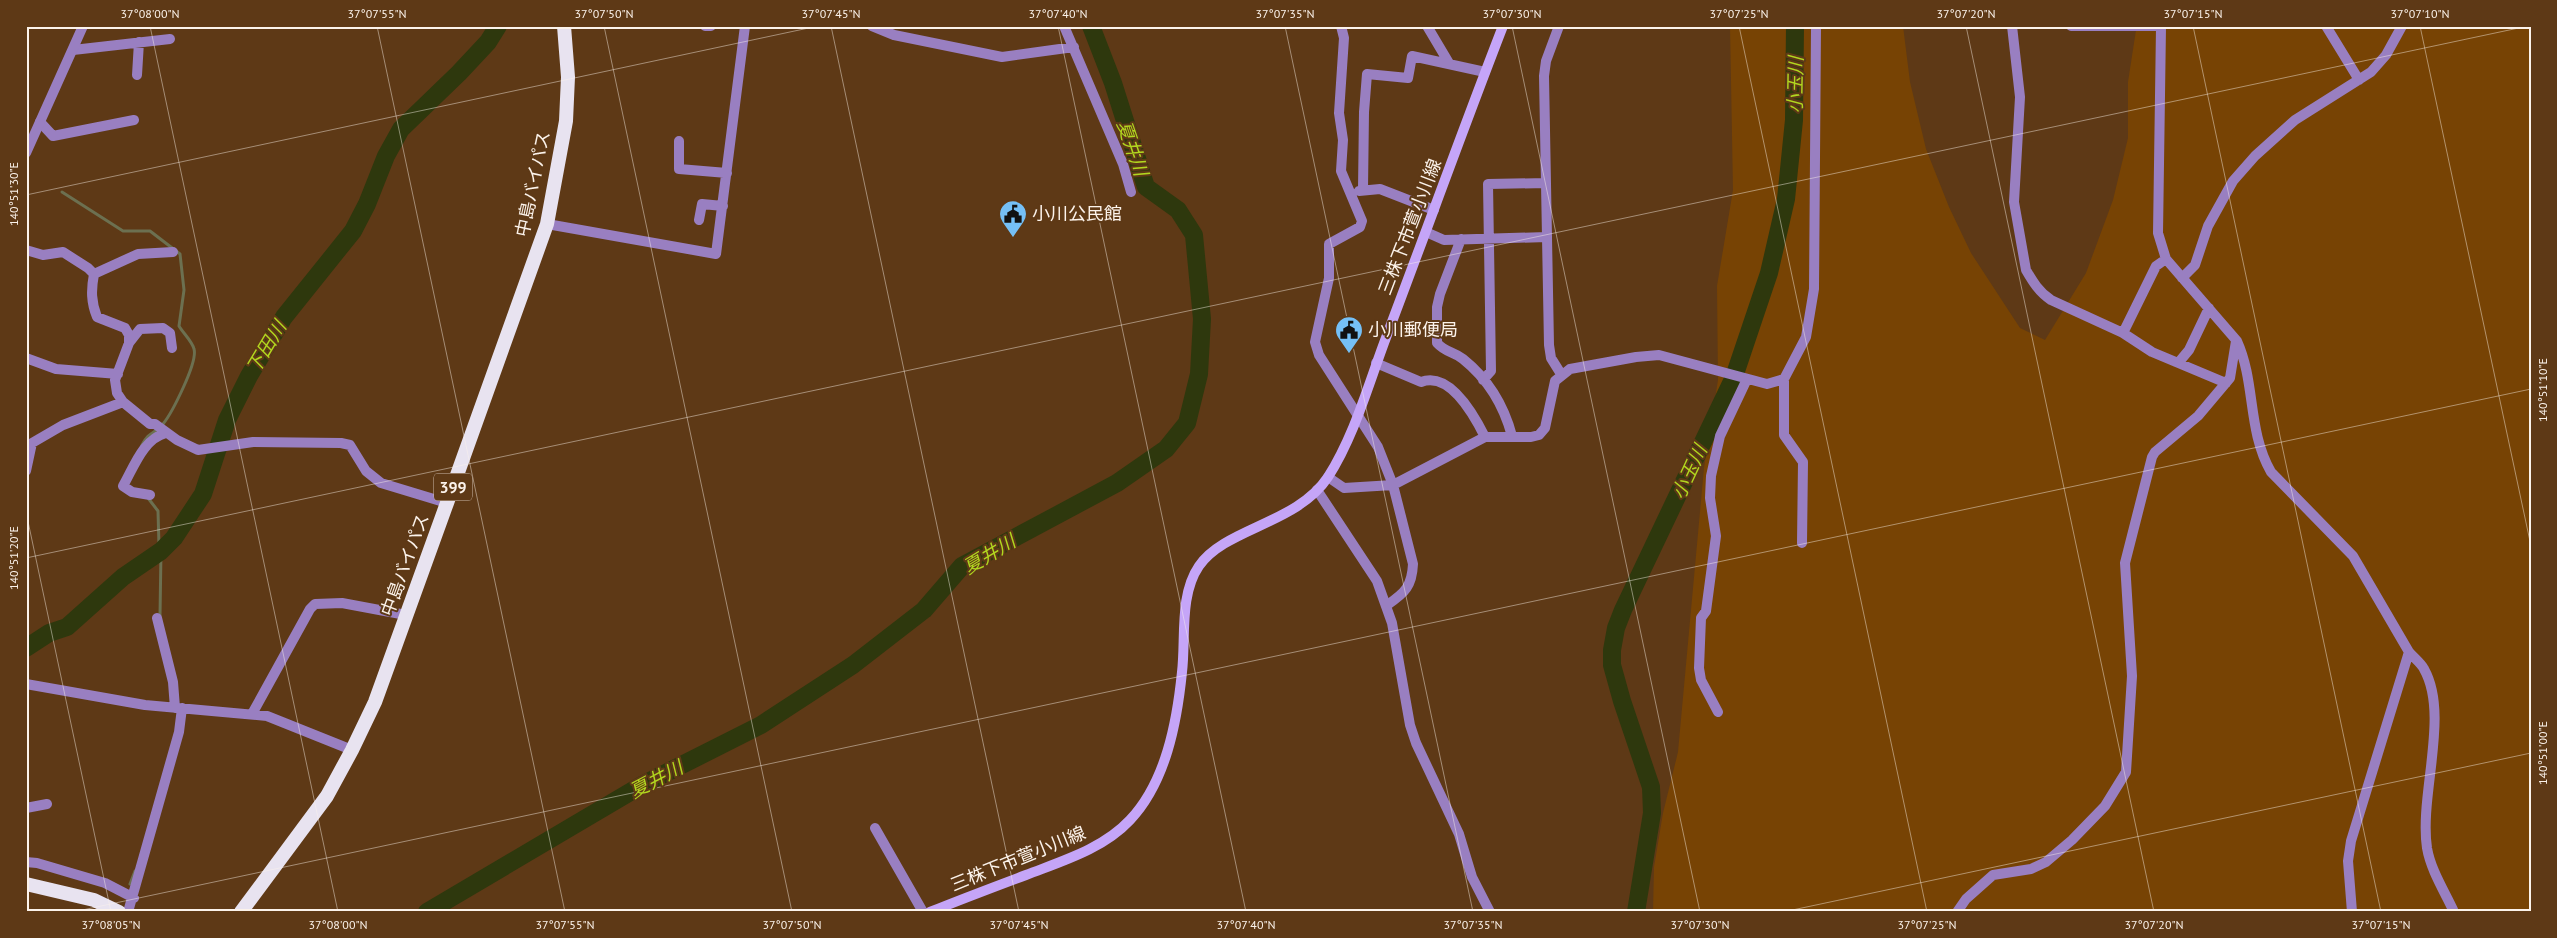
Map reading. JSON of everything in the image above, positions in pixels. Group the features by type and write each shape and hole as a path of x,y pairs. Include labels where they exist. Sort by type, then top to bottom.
{"highway":[{"name":"中島バイパス","path":"242,912 327,796 375,702 547,224 566,121 568,77 564,26"},
{"path":"29,885 94,900 119,912"}],"main road":[{"name":"三株下市萱小川線","path":"930,912 1074,856 1101,843 1130,821 1147,798 1160,771 1174,724 1182,672 1186,606 1190,585 1199,566 1215,550 1276,520 1317,490 1328,477 1357,414 1502,26"}],"street":[{"path":"705,26 710,26"},
{"path":"547,224 716,254 745,26"},
{"path":"872,26 894,35 1002,57 1074,47"},
{"path":"1064,26 1123,164 1131,192"},
{"path":"1341,26 1344,38 1339,113 1343,140 1341,171 1362,220 1360,227 1329,244 1329,278 1315,342 1319,355 1378,447 1393,485 1413,564 1413,577 1410,586 1403,594 1387,605"},
{"path":"1428,26 1448,63"},
{"path":"1559,26 1546,61 1544,76 1549,345 1551,358 1561,374"},
{"path":"1802,543 1803,462 1784,435 1784,379 1806,337 1814,289 1816,26"},
{"path":"2012,26 2020,97 2014,202 2026,270 2042,294 2050,300 2124,333 2152,352 2226,383"},
{"path":"2071,26 2161,27 2158,233 2166,259 2236,340 2243,354 2256,436 2262,456 2271,472 2353,556 2409,652 2424,669 2432,692 2435,712 2426,808 2427,849 2433,868 2454,912"},
{"path":"2326,26 2359,80"},
{"path":"2182,278 2195,265 2208,226 2233,181 2255,156 2295,120 2371,72 2386,55 2402,26"},
{"path":"26,153 82,27"},
{"path":"73,50 170,39"},
{"path":"136,75 139,42"},
{"path":"1363,189 1364,112 1368,74 1408,78 1412,56 1485,72"},
{"path":"40,122 53,136 134,120"},
{"path":"679,141 679,169 727,173"},
{"path":"1483,380 1491,371 1488,184 1546,183"},
{"path":"1351,194 1363,189 1380,189 1434,210"},
{"path":"699,220 702,204 723,206"},
{"path":"1426,232 1444,240 1547,237"},
{"path":"1461,239 1440,294 1437,307 1437,343 1445,351 1463,359 1494,393 1507,418 1512,436"},
{"path":"26,250 43,255 63,252 94,274"},
{"path":"94,274 138,254 172,252"},
{"path":"2124,333 2156,266 2166,259"},
{"path":"94,274 91,290 92,303 97,317 125,328 129,335 129,343"},
{"path":"2179,362 2189,350 2209,308"},
{"path":"172,348 170,333 163,328 140,329 129,343 118,374 115,386 124,402 150,424 198,450 275,441 341,443 350,445 366,471 381,483 447,503"},
{"path":"1957,912 1966,899 1993,875 2031,869 2046,862 2072,840 2104,806 2126,772 2132,676 2125,563 2130,536 2155,452 2198,416 2226,383 2234,368 2236,340"},
{"path":"1328,477 1344,488 1393,485 1485,437 1531,437 1539,435 1545,428 1552,389 1561,374 1570,369 1636,357 1659,355 1767,384 1784,379"},
{"path":"26,358 56,369 99,370 118,374"},
{"path":"1376,363 1421,382 1427,380 1442,382 1465,404 1485,437"},
{"path":"1718,712 1705,690 1699,668 1702,618 1706,611 1716,536 1710,498 1711,476 1720,436 1745,379"},
{"path":"26,471 32,443 63,425 124,402"},
{"path":"150,495 132,492 123,486 149,442 161,430"},
{"path":"1317,490 1377,581 1387,605 1416,743 1459,834 1472,878 1490,912"},
{"path":"252,714 310,609 315,604 342,603 406,615"},
{"path":"128,912 134,898 179,732 179,708 157,618"},
{"path":"2352,912 2348,861 2351,841 2409,652"},
{"path":"26,684 119,702 252,714 285,722 352,750"},
{"path":"26,808 48,804"},
{"path":"875,828 923,912"},
{"path":"26,862 37,863 105,883 134,898"}],"shaded area":[{"path":"1730,26 1903,26 1910,82 1926,149 1949,207 1971,253 2020,328 2045,340 2086,273 2113,200 2128,138 2128,82 2136,30 2139,26 2531,26 2531,912 1653,912 1654,867 1663,813 1678,752 1704,468 1718,380 1717,286 1733,190"}],"waterway":[{"name":"下田川","path":"26,648 49,633 67,627 123,577 161,551 174,538 203,494 227,420 249,376 284,317 353,231 367,204 386,156 401,129 459,73 488,42 498,26"},
{"name":"夏井川","path":"427,912 642,785 761,725 853,665 924,610 962,566 1117,483 1166,449 1187,423 1199,374 1202,319 1194,235 1178,210 1146,187 1113,83 1091,26"},
{"name":"小玉川","path":"1636,912 1652,813 1651,787 1622,701 1612,665 1612,650 1616,628 1623,610 1734,377 1769,273 1786,199 1794,120 1795,26"},
{"path":"62,192 123,231 150,231 180,254 184,290 179,326 193,346 194,356 188,376 172,409 163,424 147,437 142,445"},
{"path":"148,498 158,511 159,546 163,549"},
{"path":"160,616 161,551"},
{"path":"130,884 135,871"}],"place":[{"name":"小川公民館","path":"1013,238"},
{"name":"小川郵便局","path":"1349,354"}]}
